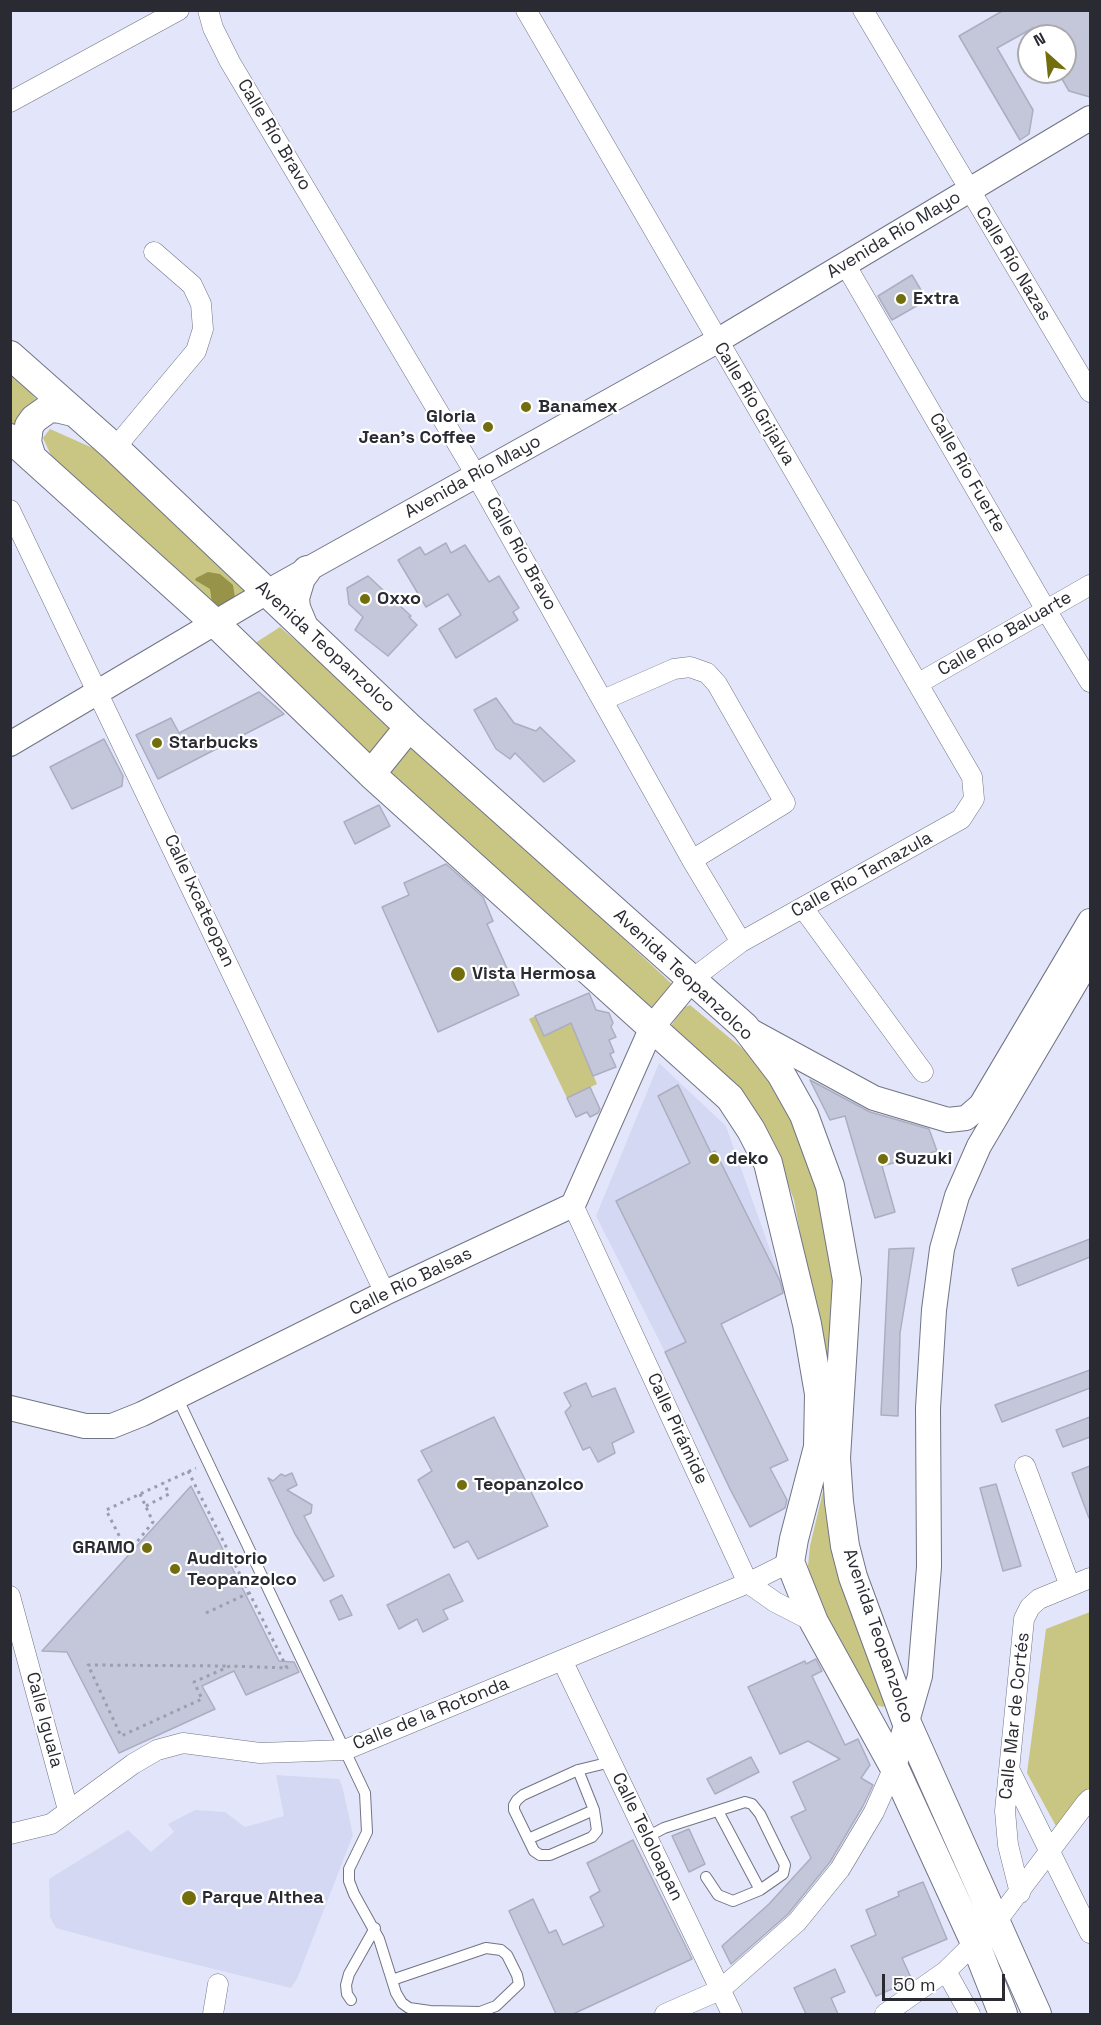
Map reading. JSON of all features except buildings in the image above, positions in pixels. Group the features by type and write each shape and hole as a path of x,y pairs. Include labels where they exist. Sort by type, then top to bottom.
{"main road":[{"name":"Avenida Teopanzolco","path":"10,355 115,448 409,727 745,1027 781,1074 804,1115 830,1186 847,1280 836,1458 845,1546 853,1577 906,1721 1037,2014"},
{"path":"32,458 27,442 29,426 34,418 48,409 56,408 73,412"},
{"path":"10,438 215,623 371,774 730,1098 751,1130 768,1163 807,1324 819,1394 818,1447 790,1562"},
{"path":"304,627 296,608 296,598 297,588 307,570"},
{"path":"371,774 409,727"},
{"name":"Avenida Teopanzolco","path":"790,1562 814,1622 894,1767 975,1943 1003,2014"}],"street":[{"path":"10,102 178,10"},
{"name":"Calle Río Bravo","path":"208,10 213,28 230,62 476,475 692,860 741,942"},
{"name":"Calle Río Grijalva","path":"526,10 717,341 919,683 972,777 974,799"},
{"name":"Calle Río Nazas","path":"862,10 1090,392"},
{"name":"Avenida Río Mayo","path":"10,744 267,592 717,341 1090,118"},
{"path":"115,448 196,351 203,330 201,304 192,285 154,252"},
{"name":"Calle Río Fuerte","path":"845,264 1090,682"},
{"name":"Calle Ixcateopan","path":"10,510 385,1293"},
{"name":"Calle Río Baluarte","path":"919,683 1090,585"},
{"path":"603,700 674,669 690,667 706,673 717,684 785,803 692,860"},
{"name":"Calle Río Tamazula","path":"691,980 741,942 961,819 974,799"},
{"path":"803,908 923,1072"},
{"path":"745,1027 873,1098 948,1120 966,1118 981,1106 1090,921"},
{"path":"665,2014 720,1990 797,1922 840,1869 874,1812 894,1767 920,1676 930,1567 928,1408 934,1310 942,1249 957,1196 979,1146 1090,958"},
{"path":"573,1205 652,1027 691,980"},
{"name":"Calle Río Balsas","path":"10,1408 85,1426 112,1426 177,1397 385,1293 573,1205"},
{"name":"Calle Pirámide","path":"573,1205 748,1583"},
{"path":"1025,1466 1070,1586"},
{"name":"Calle de la Rotonda","path":"10,1834 51,1824 133,1764 157,1750 183,1743 260,1753 345,1750 748,1583 790,1562"},
{"name":"Calle Mar de Cortés","path":"1020,1893 1008,1845 1005,1811 1024,1619 1030,1607 1039,1599 1090,1578"},
{"path":"748,1583 775,1602 814,1622"},
{"name":"Calle Iguala","path":"10,1596 68,1810"},
{"name":"Calle Teloloapan","path":"562,1660 732,2014"},
{"path":"1010,1772 1090,1933"},
{"path":"885,2014 946,1971 996,1922 1090,1799"},
{"path":"946,1971 970,2014"},
{"path":"213,2014 218,1984"}],"lane":[{"path":"177,1397 365,1793 367,1832 349,1869 349,1881 354,1894 375,1928 392,1980 402,2003 409,2008 430,2011 480,2012 496,2007 519,1984 507,1955 501,1950 486,1948 392,1980"},
{"path":"578,1770 594,1810 597,1831 592,1837 550,1855 540,1855 534,1851 514,1810 517,1800 578,1770 608,1756"},
{"path":"646,1837 664,1828 745,1802 752,1804 760,1814 784,1865 783,1874 760,1890 734,1901 718,1895 706,1877"},
{"path":"528,1839 594,1810"},
{"path":"718,1811 760,1890"},
{"path":"351,2000 347,1994 346,1985 349,1974 375,1928"}],"path":[{"path":"140,1494 153,1522 128,1553 106,1510 188,1471 208,1462"},
{"path":"188,1471 287,1668 230,1666 88,1665 121,1736 202,1699 194,1682 230,1666"},
{"path":"146,1506 170,1494 164,1483"},
{"path":"206,1613 249,1593"}],"shaded area":[{"path":"11,374 40,404 25,419 11,425"},
{"path":"50,429 95,449 250,596 217,616 56,466 43,438"},
{"path":"208,572 220,574 233,585 235,598 220,609 212,603 210,589 195,580"},
{"path":"280,627 427,755 674,986 651,1021 249,647"},
{"path":"690,1005 749,1054 782,1095 799,1127 842,1284 833,1413 794,1200 783,1171 668,1031 682,1008"},
{"path":"535,1016 544,1036 571,1023 597,1084 567,1098 529,1019"},
{"path":"659,1063 726,1126 785,1292 665,1352 596,1216"},
{"path":"825,1483 889,1704 883,1707 873,1704 813,1587 808,1566 810,1546"},
{"path":"1090,1612 1090,1796 1057,1828 1027,1773 1046,1629"},
{"name":"Parque Althea","path":"276,1775 339,1779 353,1835 297,1979 291,1988 56,1928 50,1917 49,1879 128,1830 151,1852 174,1832 168,1824 195,1810 225,1812 245,1827 284,1816"}],"place":[{"name":"Extra","path":"901,299"},
{"name":"Banamex","path":"526,407"},
{"name":"Gloria Jean's Coffee","path":"488,427"},
{"name":"Oxxo","path":"365,599"},
{"name":"Starbucks","path":"157,743"},
{"name":"Vista Hermosa","path":"458,974"},
{"name":"deko","path":"714,1159"},
{"name":"Suzuki","path":"883,1159"},
{"name":"Teopanzolco","path":"462,1485"},
{"name":"GRAMO","path":"147,1548"},
{"name":"Auditorio Teopanzolco","path":"175,1569"},
{"name":"Parque Althea","path":"189,1898"}]}
